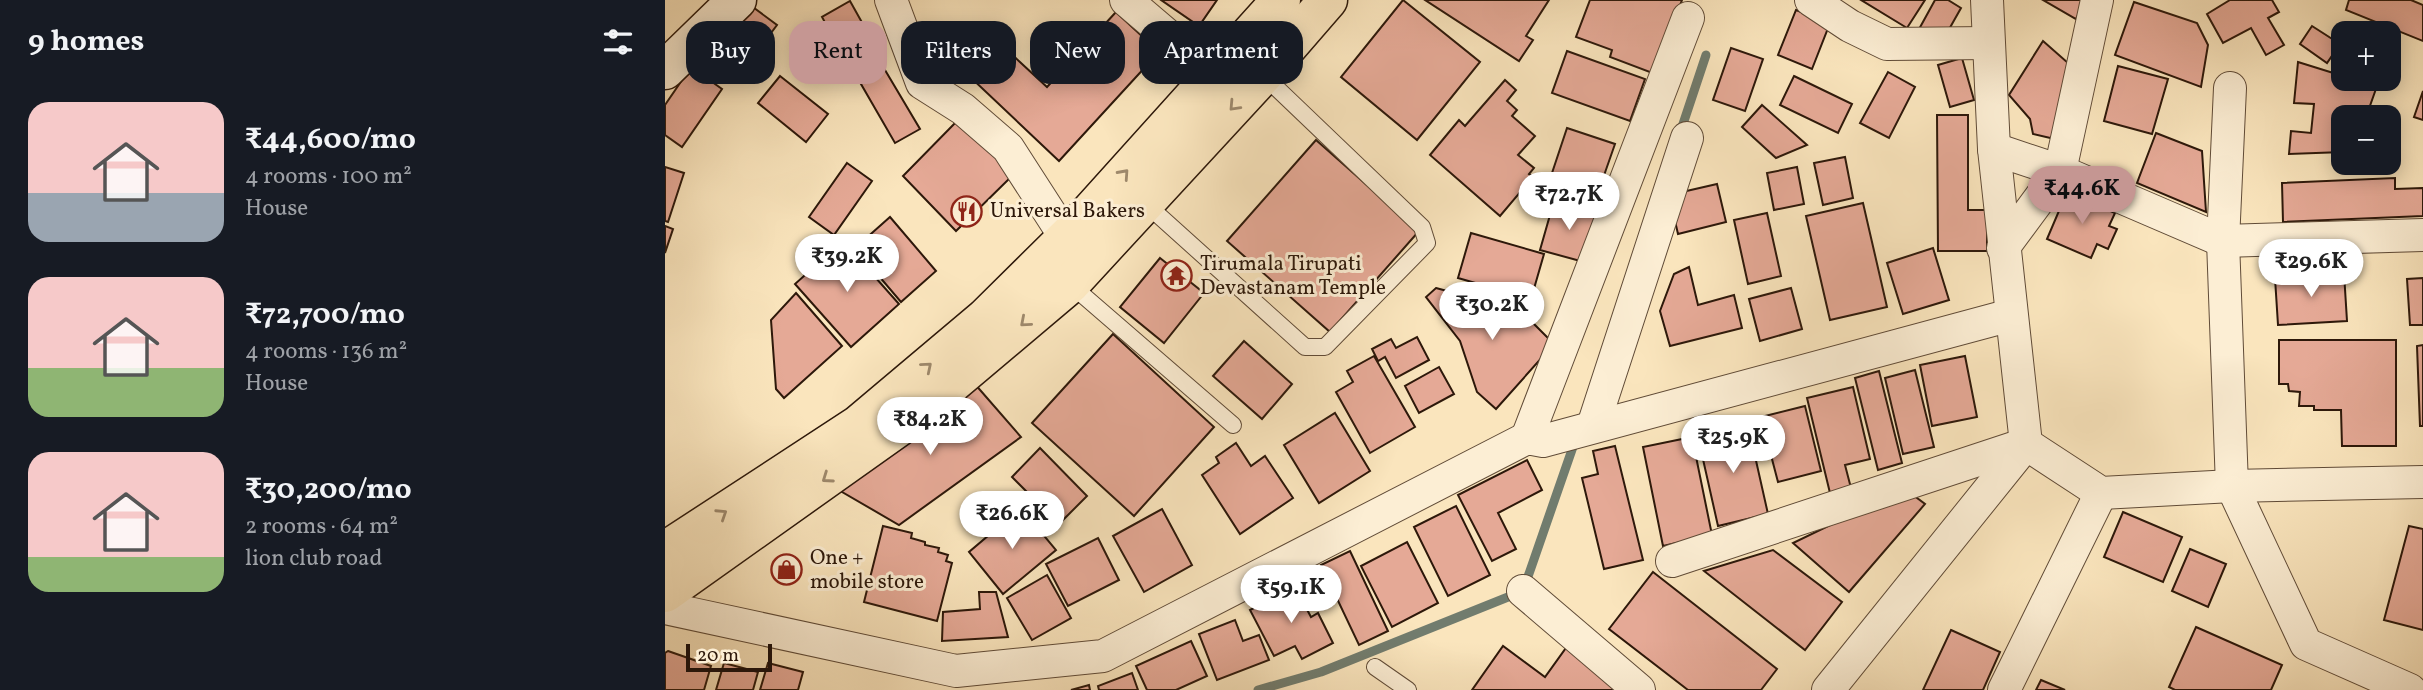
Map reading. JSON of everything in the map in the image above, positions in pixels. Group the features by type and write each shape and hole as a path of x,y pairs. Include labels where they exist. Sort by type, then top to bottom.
{"main road":[{"path":"1263,21 1282,0"},
{"path":"1303,29 1328,0"},
{"path":"665,551 858,425 985,318 1066,238 1206,84"},
{"path":"665,593 910,419 1070,284 1255,84"}],"street":[{"path":"665,70 737,0"},
{"path":"891,0 922,83 963,109 1008,148 1066,238"},
{"path":"1126,0 1151,21"},
{"path":"1811,0 1850,26 1887,44 1988,43"},
{"path":"1828,690 2027,444 1994,149 1987,0"},
{"path":"2003,248 2060,171 2097,0"},
{"path":"1535,439 1688,18"},
{"path":"2230,88 2223,241 2232,486 2306,644 2410,690"},
{"path":"1593,426 1687,138"},
{"path":"1994,149 2060,171 2223,241 2423,235"},
{"path":"665,608 956,671 1103,656 1535,439 2011,315"},
{"path":"2027,444 2101,493 2232,486 2423,482"},
{"path":"1672,561 2027,444"},
{"path":"2004,690 2101,493"},
{"path":"1524,592 1639,690"}],"lane":[{"path":"1145,203 1305,348 1325,347 1427,243 1422,227 1272,84"},
{"path":"1070,284 1233,425"},
{"path":"1375,667 1408,690"}],"building":[{"path":"1161,0 1217,0 1202,21 1192,21"},
{"path":"1403,0 1480,62 1417,140 1341,77"},
{"path":"1425,0 1549,0 1526,36 1533,40 1519,61"},
{"path":"1590,0 1682,0 1655,74 1610,57 1612,50 1576,37"},
{"path":"1861,0 1925,0 1907,28"},
{"path":"1935,0 1948,0 1961,8 1943,40 1918,31"},
{"path":"2043,0 2086,0 2076,19"},
{"path":"2230,0 2272,0 2279,12 2268,18 2284,45 2266,55 2251,28 2223,43 2207,14"},
{"path":"2349,0 2411,0 2423,5 2423,41 2401,32 2401,21 2373,21 2346,10"},
{"path":"850,1 861,21 824,21 822,17"},
{"path":"746,2 772,21 732,21"},
{"path":"2134,2 2197,23 2208,45 2201,87 2115,55"},
{"path":"1796,10 1830,23 1812,69 1778,55"},
{"path":"1116,12 1139,33 1139,74 1059,161 978,84 1016,84 1016,58 1030,71 1030,84 1044,84 1047,87 1050,84 1125,84 1125,21 1108,21"},
{"path":"2312,26 2331,38 2331,57 2327,63 2300,44"},
{"path":"2043,41 2076,70 2059,140 2033,134 2030,119 2009,95"},
{"path":"1731,48 1763,59 1745,111 1713,100"},
{"path":"1567,51 1645,79 1630,121 1552,93"},
{"path":"1962,58 1974,100 1950,107 1938,65"},
{"path":"2298,62 2331,72 2331,91 2375,91 2370,105 2331,105 2331,152 2289,154 2291,131 2311,133 2314,104 2294,103"},
{"path":"2118,66 2168,79 2152,134 2104,121"},
{"path":"1888,72 1915,87 1889,138 1860,123"},
{"path":"887,73 920,129 895,143 861,84 887,84"},
{"path":"686,74 686,84 715,84 722,89 682,147 665,135 665,105"},
{"path":"780,76 828,114 806,142 758,103"},
{"path":"1794,76 1852,104 1838,133 1780,105"},
{"path":"1505,80 1516,90 1507,101 1517,110 1512,116 1535,136 1518,155 1534,168 1529,174 1533,177 1500,216 1430,155 1459,120 1465,126"},
{"path":"2423,91 2423,120 2414,117"},
{"path":"1762,105 1807,145 1776,158 1742,127"},
{"path":"1937,115 1968,115 1968,210 1987,210 1987,251 1938,251"},
{"path":"959,119 1013,175 956,231 903,176"},
{"path":"1567,128 1615,144 1594,204 1547,188"},
{"path":"2156,133 2202,151 2206,212 2137,183"},
{"path":"1316,140 1419,231 1330,332 1227,241"},
{"path":"1845,157 1853,198 1823,205 1814,163"},
{"path":"847,163 872,181 834,235 809,217"},
{"path":"665,167 684,173 668,222 665,221"},
{"path":"1797,167 1804,204 1774,210 1767,173"},
{"path":"2395,178 2395,189 2423,188 2423,216 2283,222 2282,183"},
{"path":"1717,184 1726,222 1678,234 1669,195"},
{"path":"2067,192 2115,213 2109,226 2117,229 2108,249 2097,244 2091,258 2047,239"},
{"path":"1554,201 1598,213 1584,262 1540,250"},
{"path":"1863,203 1887,307 1830,320 1806,216"},
{"path":"1767,213 1781,276 1748,284 1734,220"},
{"path":"890,217 936,271 901,302 855,248"},
{"path":"665,226 673,229 665,253"},
{"path":"1471,233 1544,254 1531,299 1458,278"},
{"path":"843,241 899,304 851,347 795,284"},
{"path":"1933,248 1949,300 1903,314 1887,263"},
{"path":"1160,258 1204,293 1164,343 1120,307"},
{"path":"1689,267 1698,305 1734,295 1742,328 1670,346 1660,311 1674,274"},
{"path":"2344,273 2347,321 2278,325 2275,278"},
{"path":"2423,278 2423,325 2410,325 2407,279"},
{"path":"1436,288 1521,311 1554,344 1496,409 1477,392 1460,341 1426,297"},
{"path":"1791,288 1802,329 1760,341 1749,299"},
{"path":"796,293 842,346 784,398 776,389 771,320"},
{"path":"1113,334 1214,427 1134,516 1032,423"},
{"path":"1417,337 1429,360 1396,378 1385,357 1378,361 1372,349 1391,339 1396,348"},
{"path":"2279,340 2396,340 2396,446 2342,446 2341,410 2314,410 2314,406 2299,406 2300,392 2289,391 2288,384 2279,384"},
{"path":"1244,341 1292,384 1262,419 1213,376"},
{"path":"2423,345 2423,426 2420,426 2417,346"},
{"path":"1374,356 1415,427 1370,453 1336,392 1353,382 1347,371"},
{"path":"1965,356 1977,417 1932,426 1920,365"},
{"path":"1439,367 1454,394 1419,413 1405,386"},
{"path":"1915,370 1934,447 1903,454 1885,378"},
{"path":"1879,371 1902,463 1878,470 1855,378"},
{"path":"974,383 1021,437 899,525 830,485"},
{"path":"1853,387 1870,459 1845,465 1851,488 1830,493 1807,398"},
{"path":"1805,406 1821,471 1778,482 1761,417"},
{"path":"1335,413 1370,471 1319,503 1284,445"},
{"path":"1748,425 1768,514 1718,526 1698,437"},
{"path":"1692,437 1712,535 1663,546 1643,447"},
{"path":"1236,443 1251,466 1265,456 1293,498 1240,534 1202,475 1219,463 1216,457"},
{"path":"1615,446 1643,560 1604,569 1582,478 1598,474 1593,451"},
{"path":"1040,448 1087,496 1059,524 1012,477"},
{"path":"1527,460 1542,490 1498,513 1516,549 1492,561 1458,495"},
{"path":"1905,489 1925,504 1849,592 1793,543"},
{"path":"1456,506 1490,575 1448,596 1414,527"},
{"path":"1021,508 1056,550 1003,594 969,552"},
{"path":"1162,509 1192,565 1144,592 1113,536"},
{"path":"2123,512 2182,537 2163,582 2104,557"},
{"path":"883,526 912,533 911,538 939,548 938,552 948,555 946,561 952,563 937,621 864,602"},
{"path":"2409,526 2423,529 2423,630 2384,620"},
{"path":"1098,538 1119,580 1068,606 1046,564"},
{"path":"1407,542 1438,603 1392,627 1361,566"},
{"path":"2190,549 2226,564 2208,607 2172,591"},
{"path":"1773,550 1842,602 1805,650 1704,571"},
{"path":"1350,551 1388,631 1359,645 1321,565"},
{"path":"1653,572 1777,669 1761,690 1688,690 1609,629"},
{"path":"1047,575 1071,618 1032,640 1007,598"},
{"path":"1295,587 1311,617 1318,613 1333,643 1302,659 1295,646 1274,656 1250,610"},
{"path":"979,592 996,592 1008,637 942,641 943,612 980,609"},
{"path":"1235,620 1243,641 1259,635 1269,660 1217,680 1199,634"},
{"path":"2196,627 2282,665 2271,690 2175,690 2169,687"},
{"path":"1951,630 2000,652 1983,690 1923,690"},
{"path":"1576,634 1653,690 1472,690 1503,646 1545,677"},
{"path":"1191,641 1207,676 1176,690 1147,690 1136,666"},
{"path":"668,651 711,666 704,690 665,690 665,653"},
{"path":"724,663 758,672 753,690 716,690"},
{"path":"768,663 803,672 798,690 760,690"},
{"path":"1132,673 1138,690 1099,690 1098,686"},
{"path":"2041,680 2065,690 2036,690"},
{"path":"1089,685 1090,690 1071,690"}],"waterway":[{"path":"1680,133 1706,55"},
{"path":"1258,690 1321,672 1523,591 1575,441"}],"place":[{"name":"Universal Bakers","path":"967,211"},
{"name":"Tirumala Tirupati Devastanam Temple","path":"1177,276"},
{"name":"One + mobile store","path":"787,570"}]}
